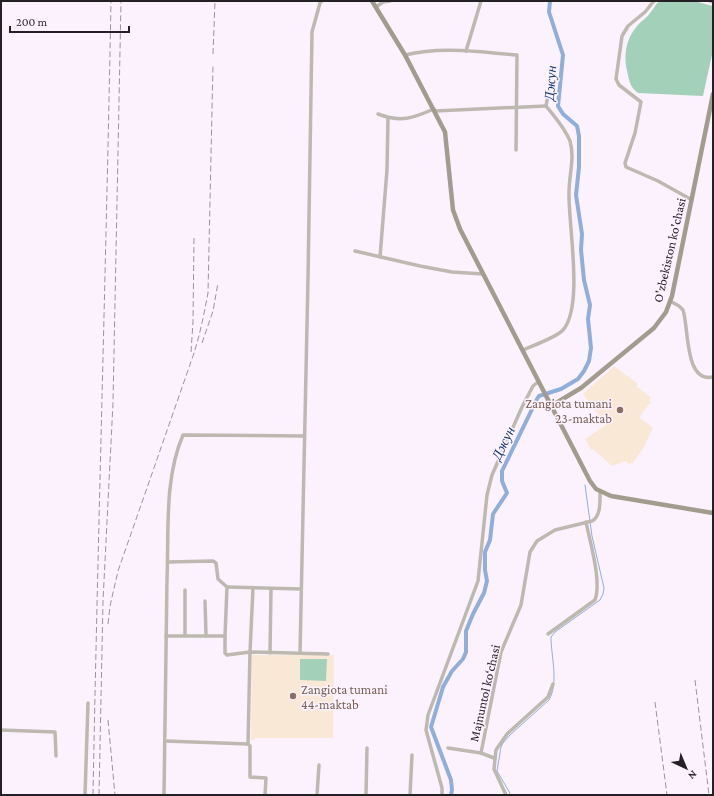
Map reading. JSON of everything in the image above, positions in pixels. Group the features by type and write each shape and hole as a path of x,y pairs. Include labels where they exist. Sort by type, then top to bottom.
{"main road":[{"path":"372,1 405,55 445,132 453,210 460,229 585,474 596,489 612,496 713,513"},
{"name":"O'zbekiston ko'chasi","path":"551,406 581,388 654,328 666,312 670,301 710,119 713,94"}],"street":[{"path":"300,653 300,589 308,278 312,32 322,1"},
{"path":"376,7 383,2 390,1"},
{"path":"466,51 481,1"},
{"path":"654,1 645,12 628,26 622,36 616,79 619,85 642,102 635,133 625,163 626,167 658,181 692,200"},
{"path":"405,55 421,51 466,51 517,55 516,150"},
{"path":"523,350 563,330 570,318 574,291 569,192 572,154 569,140 559,122 546,106 549,89"},
{"path":"378,114 388,118 401,120 410,119 434,110 546,106"},
{"path":"380,257 387,170 388,118"},
{"path":"355,251 452,272 483,274"},
{"path":"670,301 683,310 688,345 693,364 697,372 701,376 710,378 713,377"},
{"path":"442,795 442,788 426,730 428,715 478,581 487,495 492,475 522,408 533,386 538,382"},
{"path":"164,795 170,482 177,450 184,435 304,436"},
{"path":"548,634 595,600 598,593 589,522 595,520 600,508 600,492"},
{"name":"Majnuntol ko‘chasi","path":"494,758 481,753 501,652 521,605 530,552 537,541 555,530 589,522"},
{"path":"168,562 213,561 216,563 218,579 227,587 300,589"},
{"path":"227,587 225,636 226,655 250,652 328,654"},
{"path":"253,588 248,744 250,746 250,777 266,778 265,795"},
{"path":"270,653 271,589"},
{"path":"185,590 185,635"},
{"path":"205,601 206,635"},
{"path":"166,636 225,636"},
{"path":"506,795 494,769 496,750 507,734 548,697 553,684"},
{"path":"85,795 88,703"},
{"path":"1,730 55,732 56,756"},
{"path":"165,741 248,744"},
{"path":"366,795 368,748"},
{"path":"448,748 481,753"},
{"path":"410,795 412,755"},
{"path":"317,795 319,764"}],"shaded area":[{"name":"Zangiota tumani 23-maktab","path":"614,366 638,384 636,386 651,398 649,400 651,402 639,417 653,428 644,447 633,463 629,464 626,461 612,466 593,449 591,450 585,439 606,425 583,394"},
{"name":"Zangiota tumani 44-maktab","path":"252,655 334,655 333,738 255,738 254,740 251,740"}],"green space":[{"path":"660,1 694,1 713,6 713,50 703,96 638,93 630,83 626,68 625,55 630,37 637,26"},
{"path":"300,659 327,659 326,681 300,680"}],"waterway":[{"name":"Джун","path":"451,795 451,780 431,727 443,687 452,671 463,659 466,652 466,631 484,593 487,581 485,570 485,552 490,540 493,514 507,493 502,481 502,471 539,396 561,389 578,379 589,361 591,348 588,319 590,305 584,280 581,250 582,234 576,195 579,167 579,136 577,126 563,114 558,106 563,55 549,12 550,1"},
{"path":"511,795 497,771 501,747 510,735 549,700 554,685 551,637 555,632 600,600 603,594 604,588 592,536 585,485"}],"railway":[{"path":"93,795 111,1"},
{"path":"99,795 103,601 113,403 121,1"},
{"path":"213,54 215,1"},
{"path":"108,624 110,606 118,571 193,356 200,332 208,293 213,64"},
{"path":"191,352 193,322 194,236"},
{"path":"202,343 213,311 218,283"},
{"path":"695,680 709,795"},
{"path":"655,702 667,795"},
{"path":"108,720 115,795"}],"place":[{"name":"Zangiota tumani 23-maktab","path":"620,410"},
{"name":"Zangiota tumani 44-maktab","path":"293,696"}]}
